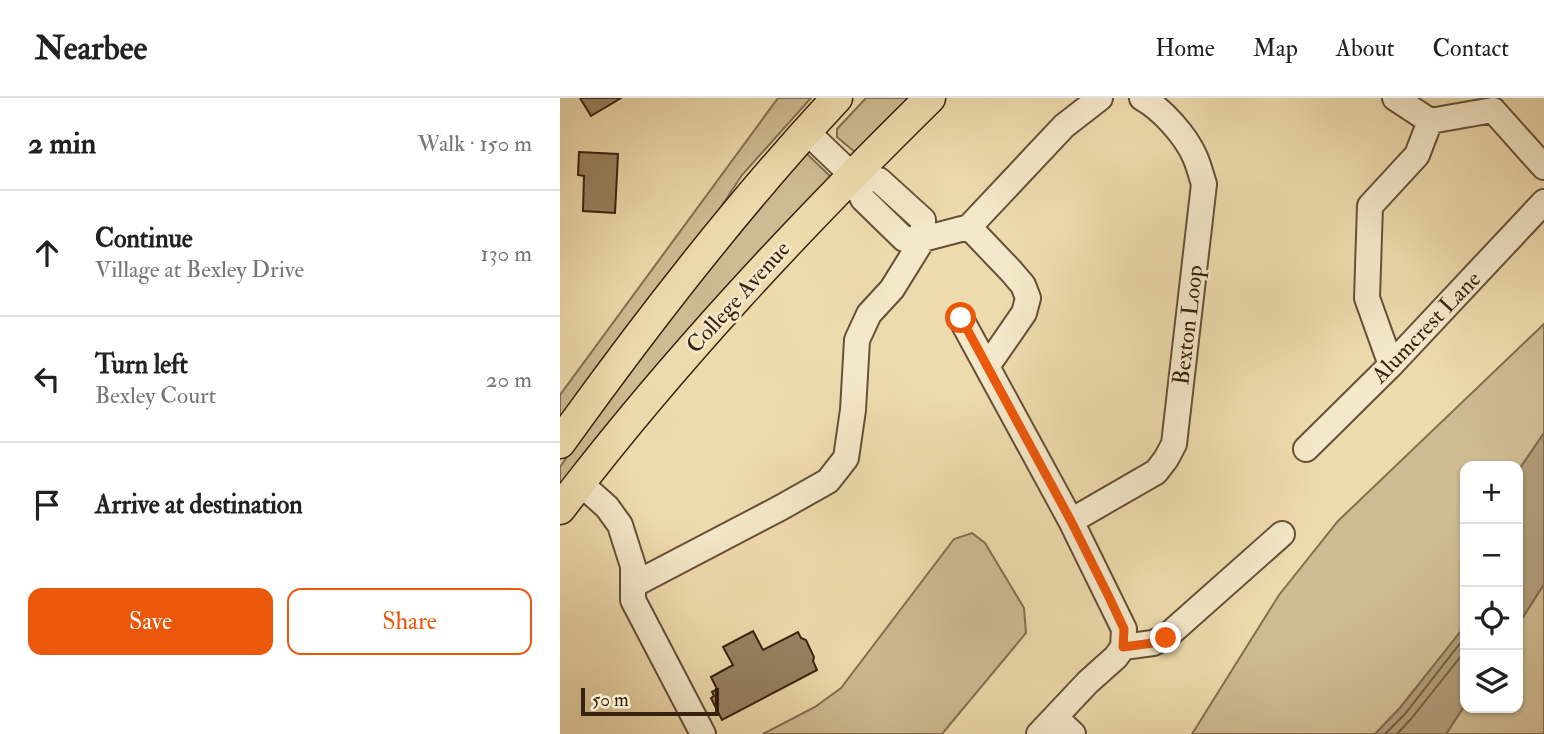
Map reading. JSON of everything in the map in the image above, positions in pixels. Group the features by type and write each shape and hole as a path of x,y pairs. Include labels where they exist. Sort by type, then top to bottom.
{"main road":[{"path":"560,443 638,336 720,232 837,98"},
{"name":"College Avenue","path":"560,509 702,335 852,176 930,98"}],"street":[{"path":"806,131 852,176 863,199 904,239 923,239 969,227 1064,126 1100,98"},
{"name":"Bexton Loop","path":"1071,521 1156,472 1174,444 1204,184 1195,156 1179,130 1151,103 1142,98"},
{"path":"1395,98 1430,121 1497,104 1544,167"},
{"path":"1391,365 1367,298 1370,205 1417,155 1430,121"},
{"name":"Alumcrest Lane","path":"1306,449 1391,365 1544,202"},
{"path":"969,227 1012,271 1023,285 1028,298 1024,313 988,365"},
{"path":"633,584 828,481 846,458 853,410 857,340 869,314 892,289 923,239"},
{"path":"961,318 1071,521 1124,629 1123,647 1116,657 1088,682 1055,728"},
{"path":"580,483 607,507 620,525 633,566 633,600 703,734"},
{"path":"1123,647 1153,643 1166,638 1282,534"}],"shaded area":[{"path":"778,98 811,98 742,175 715,216 560,424 560,395"},
{"path":"866,98 912,98 857,154 837,137 837,129"},
{"path":"806,153 832,178 701,315 560,486 560,467 615,388 689,289"},
{"path":"1544,324 1544,433 1523,464 1523,461 1460,461 1460,632 1399,709 1375,734 1192,734 1279,595 1338,521"},
{"path":"972,533 985,543 1024,608 1026,633 942,734 763,734 815,707 841,688 954,539"},
{"path":"1544,584 1544,734 1446,734 1460,713 1523,713 1523,617"}],"water":[{"path":"1544,433 1544,584 1523,617 1523,524 1523,464"},
{"path":"1460,632 1460,713 1446,734 1375,734 1399,709"}],"building":[{"path":"580,98 621,98 591,116"},
{"path":"579,152 618,154 615,213 583,211 584,176 578,175"},
{"path":"753,631 763,650 798,632 801,638 806,640 817,670 722,720 711,698 714,696 712,692 717,689 711,677 733,665 723,647"}],"route":[{"path":"961,318 1109,597 1124,629 1123,647 1153,643 1166,638"}]}
